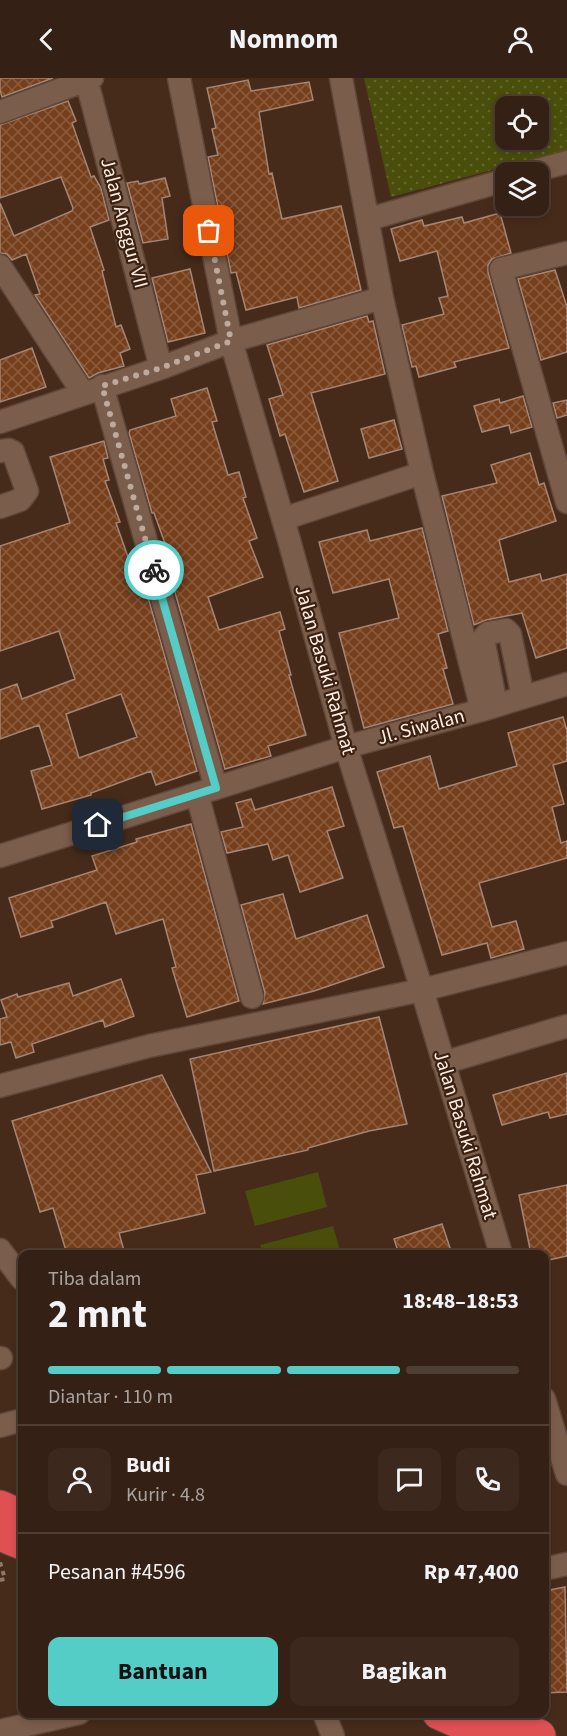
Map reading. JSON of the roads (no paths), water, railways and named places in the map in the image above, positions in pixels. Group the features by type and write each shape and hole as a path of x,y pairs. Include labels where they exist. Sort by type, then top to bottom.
{"highway":[{"path":"0,1507 18,1514"},
{"path":"0,1534 18,1541"},
{"path":"451,1718 492,1736"},
{"path":"496,1718 539,1736"}],"street":[{"name":"Jalan Basuki Rahmat","path":"178,78 231,341 346,747 500,1250"},
{"path":"341,78 382,298 422,473 482,710"},
{"path":"0,112 88,79"},
{"name":"Jalan Anggur VII","path":"88,79 161,368"},
{"path":"549,167 567,162"},
{"path":"369,219 495,183"},
{"path":"567,253 501,269 567,502"},
{"path":"0,266 93,390 207,791 252,997"},
{"path":"0,422 161,368 231,341 382,298"},
{"path":"0,451 13,452 27,491 26,496 20,500 0,507"},
{"path":"283,519 422,473"},
{"path":"482,710 483,639 488,633 506,630 510,634 523,697"},
{"path":"457,667 482,710"},
{"name":"Jl. Siwalan","path":"0,856 346,747 567,684"},
{"path":"0,1086 148,1046 422,990 567,953"},
{"path":"443,1063 567,1026"},
{"path":"0,1250 18,1274"},
{"path":"549,1415 567,1474"},
{"path":"0,1426 18,1421"},
{"path":"549,1568 567,1564"},
{"path":"326,1718 333,1736"},
{"path":"0,1731 76,1721"}]}
